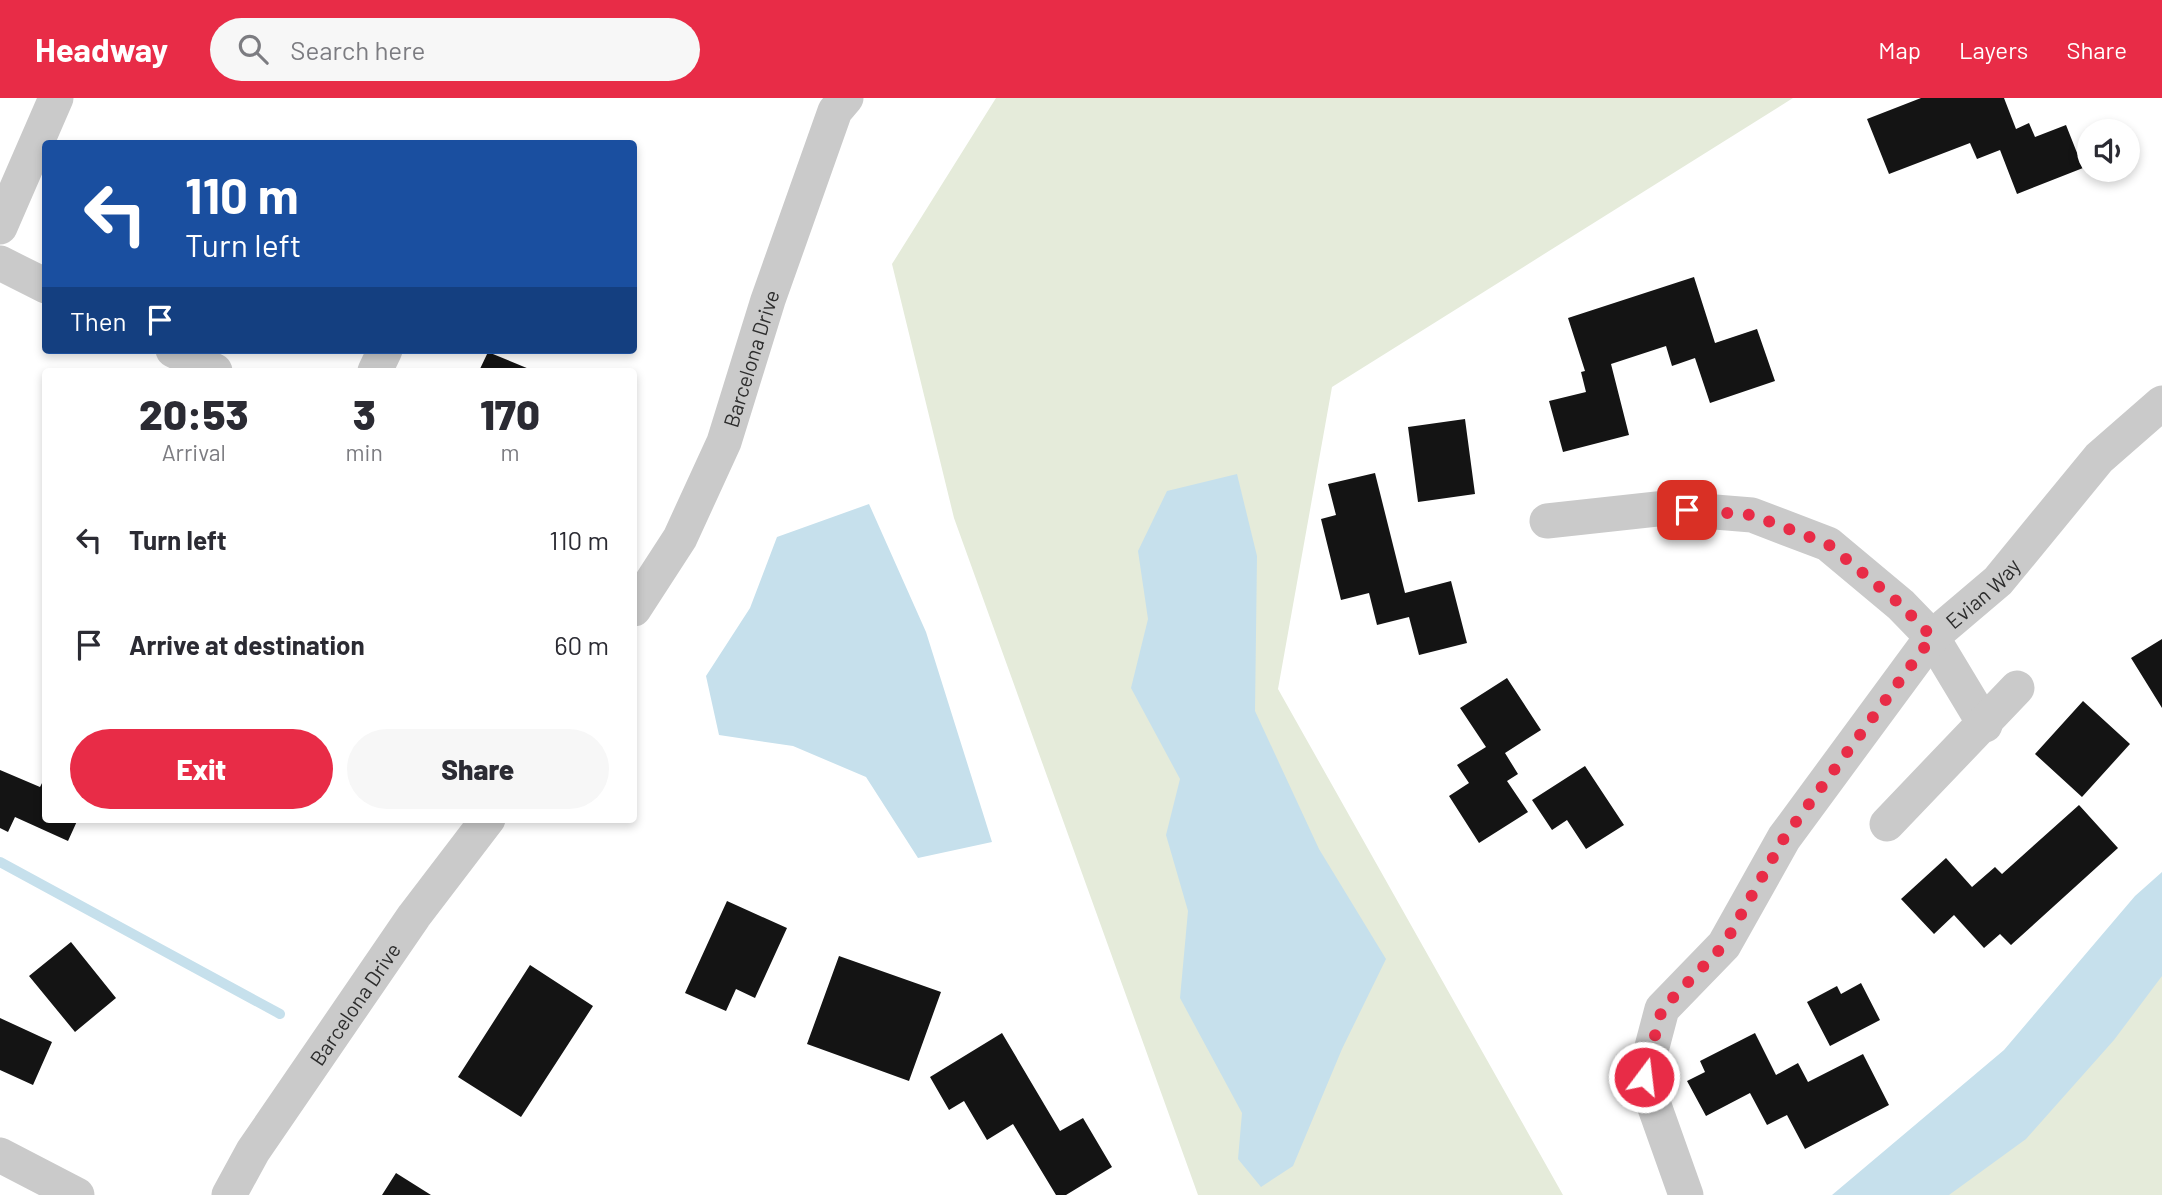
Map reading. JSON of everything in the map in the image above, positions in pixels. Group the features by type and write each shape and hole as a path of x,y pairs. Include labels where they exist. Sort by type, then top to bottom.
{"street":[{"path":"0,227 57,98"},
{"name":"Barcelona Drive","path":"637,604 680,538 724,443 768,300 835,111 846,98"},
{"path":"0,263 42,284"},
{"path":"181,354 209,368"},
{"name":"Evian Way","path":"1686,1195 1644,1077 1662,1009 1724,945 1784,838 1932,637 1998,581 2099,458 2162,403"},
{"path":"1547,521 1665,508 1752,515 1828,544 1901,605 1932,637 1985,725"},
{"path":"1887,824 1985,725 2017,688"},
{"name":"Barcelona Drive","path":"229,1195 253,1152 414,916 485,823"},
{"path":"0,1155 77,1195"}],"green space":[{"path":"996,98 1793,98 1332,387 1278,689 1563,1195 1198,1195 954,518 892,264"},
{"path":"2162,917 2162,1195 1851,1195"}],"water":[{"path":"1237,474 1257,556 1255,711 1319,849 1386,959 1342,1049 1293,1166 1261,1187 1238,1159 1242,1113 1180,998 1188,911 1166,835 1180,779 1131,688 1148,619 1138,551 1167,491"},
{"path":"869,504 926,632 992,842 918,858 866,777 793,746 719,735 706,676 750,608 777,537"},
{"path":"2162,872 2162,976 2114,1040 2026,1139 1949,1195 1832,1195 2004,1050 2135,896"}],"building":[{"path":"1921,98 2004,98 2016,129 2029,123 2035,137 2066,125 2077,153 2077,170 2017,194 2000,150 1977,159 1970,143 1889,174 1867,119"},
{"path":"1694,277 1715,343 1757,329 1775,381 1710,403 1695,358 1672,366 1666,346 1611,364 1629,435 1563,452 1549,401 1586,392 1581,372 1585,371 1568,318"},
{"path":"487,354 493,354 527,368 480,368"},
{"path":"1465,419 1475,494 1418,502 1408,427"},
{"path":"1375,473 1405,593 1451,581 1467,643 1419,655 1409,617 1377,625 1369,593 1341,600 1321,519 1336,515 1328,484"},
{"path":"2162,639 2162,708 2131,658"},
{"path":"1507,678 1541,730 1505,753 1518,774 1507,781 1528,812 1479,843 1449,796 1469,783 1457,765 1486,747 1460,708"},
{"path":"2083,701 2130,744 2082,797 2035,754"},
{"path":"1585,766 1624,825 1586,849 1567,820 1552,830 1532,800"},
{"path":"0,770 40,787 42,783 42,823 76,823 68,841 15,817 8,832 0,828"},
{"path":"2079,805 2118,848 2011,945 2000,934 1984,948 1954,915 1934,934 1901,899 1946,858 1972,887 1995,867 2002,874"},
{"path":"727,901 787,928 755,998 736,989 726,1011 685,993"},
{"path":"71,942 116,998 75,1032 29,976"},
{"path":"839,956 941,992 909,1081 807,1044"},
{"path":"530,965 593,1006 521,1117 458,1077"},
{"path":"1861,983 1880,1020 1830,1046 1807,1002 1837,986 1841,994"},
{"path":"0,1018 52,1042 33,1085 0,1070"},
{"path":"1002,1033 1060,1131 1083,1118 1112,1167 1066,1195 1056,1195 1013,1124 987,1140 964,1101 949,1110 930,1077"},
{"path":"1755,1033 1776,1075 1798,1063 1808,1082 1863,1054 1889,1105 1805,1149 1787,1115 1767,1125 1750,1093 1706,1116 1687,1081 1705,1072 1700,1061"},
{"path":"396,1173 431,1195 382,1195"}],"waterway":[{"path":"0,862 280,1014"}],"route":[{"path":"1644,1077 1662,1009 1724,945 1784,838 1932,637 1901,605 1828,544 1752,515 1687,510"}]}
